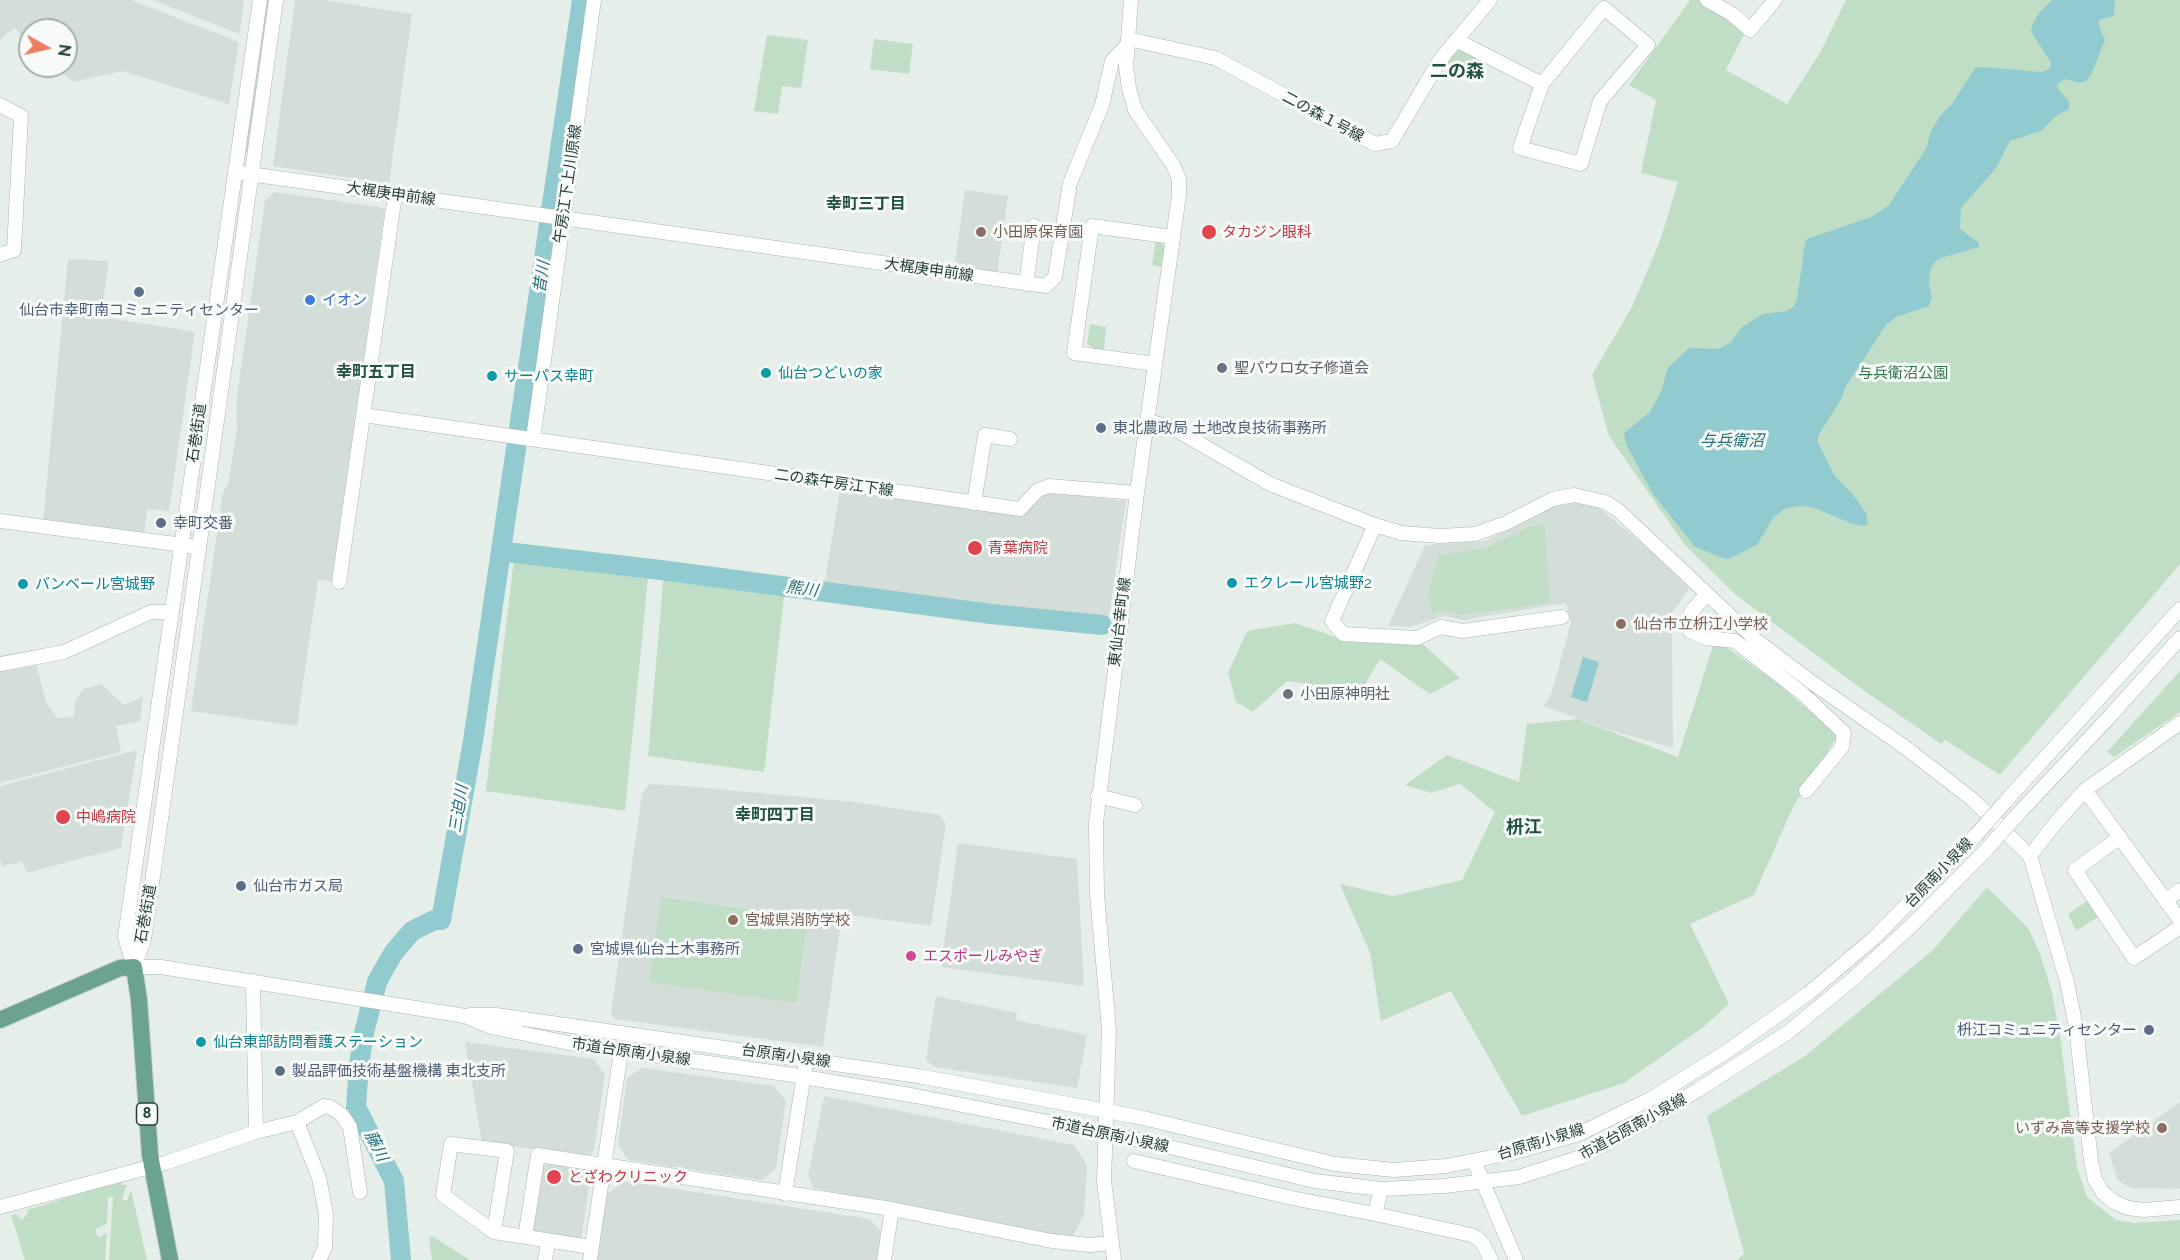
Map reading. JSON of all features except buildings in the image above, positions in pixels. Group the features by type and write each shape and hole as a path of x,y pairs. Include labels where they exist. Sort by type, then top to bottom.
{"main road":[{"path":"0,1020 120,968 134,967"},
{"name":"8","path":"134,967 139,1000 151,1166 170,1260"},
{"path":"0,1032 24,1018 48,998"}],"street":[{"name":"石巻街道","path":"134,967 125,937 260,0"},
{"name":"石巻街道","path":"134,967 144,940 276,0"},
{"name":"午房江下上川原線","path":"523,438 555,217 594,0"},
{"name":"東仙台幸町線","path":"1114,1260 1110,1243 1104,1181 1109,1030 1096,885 1096,823 1137,493 1179,195 1179,179 1173,165 1136,110 1129,88 1126,67 1131,0"},
{"name":"二の森１号線","path":"1128,42 1215,58 1375,144 1392,141 1440,60 1490,0"},
{"path":"1707,0 1732,14 1750,30 1774,0"},
{"path":"1604,8 1648,45 1600,101 1581,164 1520,147 1542,84 1604,8"},
{"path":"1456,40 1542,84"},
{"name":"大梶庚申前線","path":"236,172 1046,286 1055,277 1070,183 1102,105 1112,61 1128,42"},
{"path":"0,105 21,116 14,250 0,255"},
{"path":"339,582 395,195"},
{"path":"1026,284 1034,225"},
{"path":"1155,364 1074,353 1092,226 1173,237"},
{"name":"二の森午房江下線","path":"363,415 1020,509 1038,490 1048,486 1137,493"},
{"path":"1147,421 1172,427 1270,484 1401,533 1440,536 1475,534 1506,523 1553,499 1574,495 1605,502 1617,510 1757,641 1906,748 1973,800 2030,856 2067,982 2076,1027 2095,1180 2109,1197 2128,1208 2144,1210 2180,1207"},
{"path":"974,503 985,435 1010,439"},
{"path":"0,521 199,547"},
{"path":"1375,525 1332,621 1342,634 1417,638 1441,627 1463,631 1562,617"},
{"path":"1707,594 1691,612 1690,632 1706,638 1735,641 1803,694 1844,733 1842,747 1806,791"},
{"name":"台原南小泉線","path":"1155,1122 1335,1164 1365,1168 1405,1169 1474,1161 1579,1134 1652,1098 1726,1052 1809,993 1874,938 1976,835 2180,609"},
{"path":"0,664 64,652 151,612 172,612"},
{"name":"市道台原南小泉線","path":"134,967 160,967 253,981 465,1016 491,1027 574,1044 804,1077 916,1096 1105,1133 1315,1181 1381,1189 1519,1177 1581,1157 1638,1126 1786,1033 1861,972 1910,927 1987,849 2180,638"},
{"path":"2030,856 2085,790 2180,723"},
{"path":"2085,790 2180,920"},
{"path":"1098,796 1135,805"},
{"path":"2120,837 2075,870 2134,958 2180,927"},
{"path":"2166,900 2180,890"},
{"path":"253,981 256,1132"},
{"name":"台原南小泉線","path":"465,1016 496,1015 807,1059 918,1076 1106,1111"},
{"path":"494,1232 507,1151 451,1144 442,1195 494,1232 548,1240 590,1254 621,1052"},
{"path":"785,1194 807,1059"},
{"path":"0,1207 151,1166 256,1132 297,1122 324,1106 342,1115 350,1127 360,1192"},
{"name":"市道台原南小泉線","path":"1106,1111 1155,1122"},
{"path":"297,1122 319,1178 327,1214 325,1247 319,1260"},
{"path":"525,1237 538,1155 892,1209 1052,1241 1090,1245 1110,1243"},
{"path":"1134,1161 1292,1198 1471,1235 1483,1244 1491,1260"},
{"path":"1474,1161 1516,1260"},
{"path":"1375,1214 1381,1189"},
{"path":"884,1260 892,1209"},
{"path":"545,1260 548,1240"}],"shaded area":[{"path":"0,0 131,0 239,42 229,104 122,71 73,82 68,78 78,78 78,18 18,18 18,32 14,28 0,40"},
{"path":"152,0 244,0 240,34"},
{"path":"295,0 325,0 412,14 389,184 273,166"},
{"name":"小田原保育園","path":"965,190 1008,196 997,275 954,269"},
{"path":"275,192 385,208 332,581 318,580 297,726 191,711 223,492 228,485 237,429 236,402 265,200"},
{"path":"68,259 109,261 101,317 195,332 169,511 147,509 144,534 43,522"},
{"name":"青葉病院","path":"840,489 1027,510 1040,496 1056,492 1126,501 1108,623 824,586"},
{"name":"仙台市立枡江小学校","path":"1578,501 1595,505 1642,543 1689,588 1672,614 1673,748 1610,730 1544,706 1552,692 1571,622 1566,603 1464,620 1444,616 1410,627 1388,626 1425,545 1485,541 1558,503"},
{"path":"35,660 46,702 57,718 74,717 75,701 83,689 101,684 124,705 143,697 140,721 116,726 121,752 0,783 0,667"},
{"name":"中嶋病院","path":"137,750 121,848 27,873 22,861 2,867 0,859 0,786"},
{"name":"宮城県消防学校","path":"649,784 855,802 940,815 946,824 931,926 842,914 823,1047 615,1019 611,1013 642,794"},
{"path":"958,843 1077,859 1084,986 941,967"},
{"path":"936,996 1017,1013 1016,1020 1087,1035 1077,1088 934,1067 926,1060"},
{"path":"465,1042 594,1059 605,1075 594,1150 589,1157 482,1142"},
{"path":"642,1068 774,1086 786,1101 776,1168 762,1180 628,1160 618,1144 627,1078"},
{"path":"824,1096 1074,1145 1087,1166 1084,1215 1072,1238 814,1188 808,1176"},
{"name":"いずみ高等支援学校","path":"2180,1102 2180,1189 2132,1188 2118,1181 2109,1153"},
{"path":"548,1163 585,1169 590,1180 581,1240 535,1233 532,1229 540,1169"},
{"path":"624,1181 870,1219 881,1232 878,1260 597,1260 605,1196"}],"green space":[{"path":"266,0 271,0 250,153 244,152"},
{"name":"与兵衛沼公園","path":"1690,0 1698,0 1745,33 1726,70 1787,104 1820,53 1846,0 2180,0 2180,564 2000,775 1945,740 1941,744 1859,687 1736,595 1684,544 1609,436 1592,375 1632,307 1661,238 1678,182 1641,173 1656,100 1629,85"},
{"path":"767,35 808,40 801,88 782,86 778,114 754,111"},
{"path":"874,39 913,44 909,74 870,69"},
{"path":"1461,46 1480,60 1470,80 1443,67"},
{"path":"1156,240 1160,241 1165,248 1161,267 1152,265"},
{"path":"1090,324 1106,327 1104,351 1087,344"},
{"path":"1545,524 1550,603 1462,615 1442,610 1432,615 1428,592 1439,555 1486,548 1531,526"},
{"path":"514,559 648,578 625,811 486,791"},
{"path":"664,572 785,588 764,772 648,756"},
{"path":"1295,623 1341,639 1391,640 1424,645 1460,678 1430,694 1380,659 1361,691 1287,681 1253,712 1236,702 1228,673 1247,631"},
{"path":"1715,639 1777,683 1838,735 1793,807 1754,895 1690,924 1729,1004 1702,1028 1624,1083 1522,1116 1451,991 1381,1021 1370,953 1340,884 1393,896 1462,880 1495,812 1460,784 1431,793 1405,785 1447,755 1519,782 1527,724 1578,719 1678,757"},
{"path":"2180,671 2180,712 2114,757 2107,752"},
{"path":"1987,887 2028,928 2040,954 2052,992 2077,1167 2087,1197 2116,1220 2134,1223 2180,1220 2180,1260 1737,1260 1744,1254 1707,1116 1805,1056 1933,950"},
{"path":"661,897 808,918 796,1003 649,982"},
{"path":"2087,901 2098,917 2076,931 2068,914"},
{"path":"121,1181 122,1185 127,1185 122,1199 127,1201 131,1190 147,1260 109,1260 113,1197 108,1197 107,1224 95,1229 98,1237 107,1233 105,1260 25,1260 11,1215 16,1214 22,1220 28,1213 27,1210"},
{"path":"432,1236 470,1260 432,1260 429,1238"}],"water":[{"name":"与兵衛沼","path":"2052,0 2115,0 2114,16 2099,20 2105,40 2092,73 2086,81 2079,83 2065,79 2058,84 2057,87 2069,102 2069,109 2056,116 2041,131 2010,141 1996,168 1961,208 1960,229 1979,243 1979,247 1941,258 1934,263 1930,271 1929,283 1932,298 1929,306 1896,317 1886,325 1846,386 1841,399 1818,436 1818,442 1834,475 1866,513 1868,524 1863,526 1853,524 1812,507 1800,506 1784,509 1773,518 1757,545 1731,558 1725,559 1695,547 1653,494 1626,444 1624,433 1650,412 1661,392 1668,368 1689,348 1719,349 1731,342 1742,327 1763,314 1787,311 1793,307 1797,300 1807,239 1871,217 1889,205 1926,149 1931,131 1940,116 1952,104 1975,68 2041,72 2049,69 2051,63 2031,31 2039,13"},
{"path":"1583,657 1599,662 1587,702 1571,697"}],"waterway":[{"name":"三迫川","path":"401,1260 394,1181 356,1107 359,1065 364,1033 377,982 384,969 394,952 412,931 434,920 441,920 473,741 582,0"},
{"name":"熊川","path":"501,554 506,552 661,570 991,614 1102,625"}],"place":[{"name":"小田原保育園","path":"981,232"},
{"name":"タカジン眼科","path":"1209,232"},
{"name":"仙台市幸町南コミュニティセンター","path":"139,292"},
{"name":"イオン","path":"310,300"},
{"name":"聖パウロ女子修道会","path":"1222,368"},
{"name":"仙台つどいの家","path":"766,373"},
{"name":"サーパス幸町","path":"492,376"},
{"name":"東北農政局 土地改良技術事務所","path":"1101,428"},
{"name":"幸町交番","path":"161,523"},
{"name":"青葉病院","path":"975,548"},
{"name":"エクレール宮城野2","path":"1232,583"},
{"name":"バンベール宮城野","path":"23,584"},
{"name":"仙台市立枡江小学校","path":"1621,624"},
{"name":"小田原神明社","path":"1288,694"},
{"name":"中嶋病院","path":"63,817"},
{"name":"仙台市ガス局","path":"241,886"},
{"name":"宮城県消防学校","path":"733,920"},
{"name":"宮城県仙台土木事務所","path":"578,949"},
{"name":"エスポールみやぎ","path":"911,956"},
{"name":"枡江コミュニティセンター","path":"2149,1030"},
{"name":"仙台東部訪問看護ステーション","path":"201,1042"},
{"name":"製品評価技術基盤機構 東北支所","path":"280,1071"},
{"name":"いずみ高等支援学校","path":"2162,1128"},
{"name":"とざわクリニック","path":"554,1177"}],"district":[{"name":"二の森","path":"1457,72"},
{"name":"幸町三丁目","path":"866,204"},
{"name":"幸町五丁目","path":"376,372"},
{"name":"幸町四丁目","path":"775,815"},
{"name":"枡江","path":"1524,828"}],"water label":[{"name":"昔川","path":"542,277"},
{"name":"藤川","path":"376,1146"}]}
